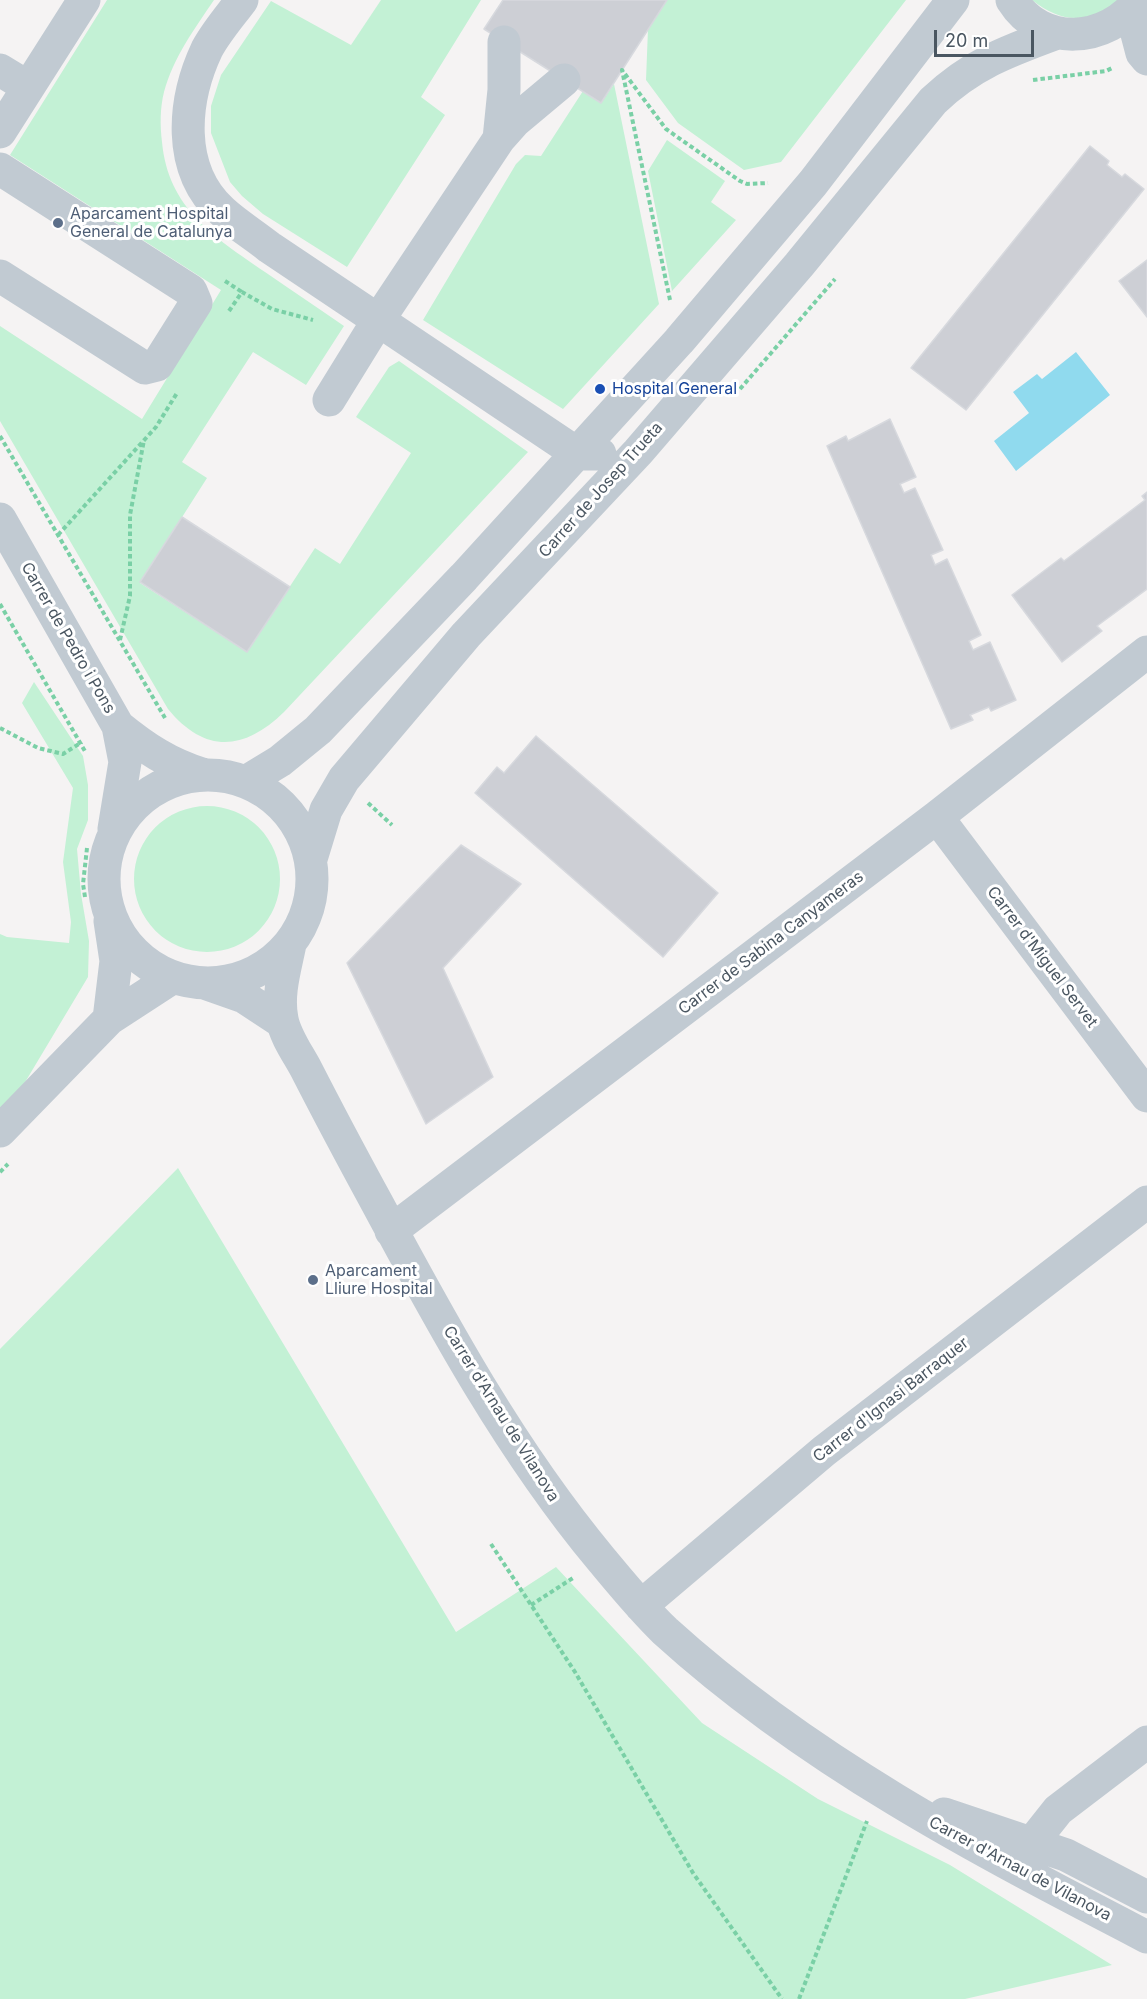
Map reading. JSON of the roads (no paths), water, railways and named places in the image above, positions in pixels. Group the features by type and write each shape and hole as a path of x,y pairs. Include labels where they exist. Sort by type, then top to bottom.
{"street":[{"path":"0,132 84,0"},
{"path":"242,0 208,47 193,84 186,129 196,176 220,210 269,247 578,454 638,452"},
{"path":"247,781 280,761 318,730 578,454 679,341 813,183 953,0"},
{"path":"1012,0 1018,10 1035,24 1057,33 1077,35 1097,32 1115,24 1135,6"},
{"path":"1135,6 1145,56"},
{"name":"Carrer de Josep Trueta","path":"311,859 326,810 344,779 466,635 638,452 798,265 933,100 974,67 1000,54 1057,33"},
{"path":"499,139 504,90 504,42"},
{"path":"0,70 28,87"},
{"path":"328,400 499,139 515,121 564,80"},
{"path":"0,169 191,291 196,303 158,365 145,368 0,276"},
{"path":"466,635 481,590 564,502 572,486 578,454"},
{"name":"Carrer de Pedro i Pons","path":"0,519 118,726 125,762 101,837"},
{"name":"Carrer de Sabina Canyameras","path":"391,1231 937,817 1147,652"},
{"name":"Carrer de Pedro i Pons","path":"118,726 158,756 176,766 202,774"},
{"path":"98,913 125,945 147,965 172,978 207,984 238,980 267,966 290,944 305,918 313,889 311,859 299,826 277,799 247,781 225,775 202,774 166,782 136,802 101,837 104,860 103,890 98,913 116,960 108,1019"},
{"name":"Carrer d'Miguel Servet","path":"937,817 1147,1096"},
{"name":"Carrer d'Arnau de Vilanova","path":"290,944 280,991 282,1022 391,1231 522,1455 558,1506 641,1606 664,1630 881,1808 1006,1864 1147,1938"},
{"path":"0,1131 108,1019 172,978"},
{"name":"Carrer d'Arnau de Vilanova","path":"207,984 244,997 282,1022"},
{"name":"Carrer d'Ignasi Barraquer","path":"641,1606 824,1451 1147,1202"},
{"path":"1031,1844 1058,1810 1147,1742"},
{"name":"Carrer d'Arnau de Vilanova","path":"881,1808 992,1828 1031,1844 1066,1854 1147,1897"}],"water":[{"path":"1076,352 1110,395 1016,471 994,441 1029,413 1013,392 1037,374 1042,379"}],"place":[{"name":"Aparcament Hospital General de Catalunya","path":"58,223"},
{"name":"Hospital General","path":"600,389"},
{"name":"Aparcament Lliure Hospital","path":"313,1280"}]}
